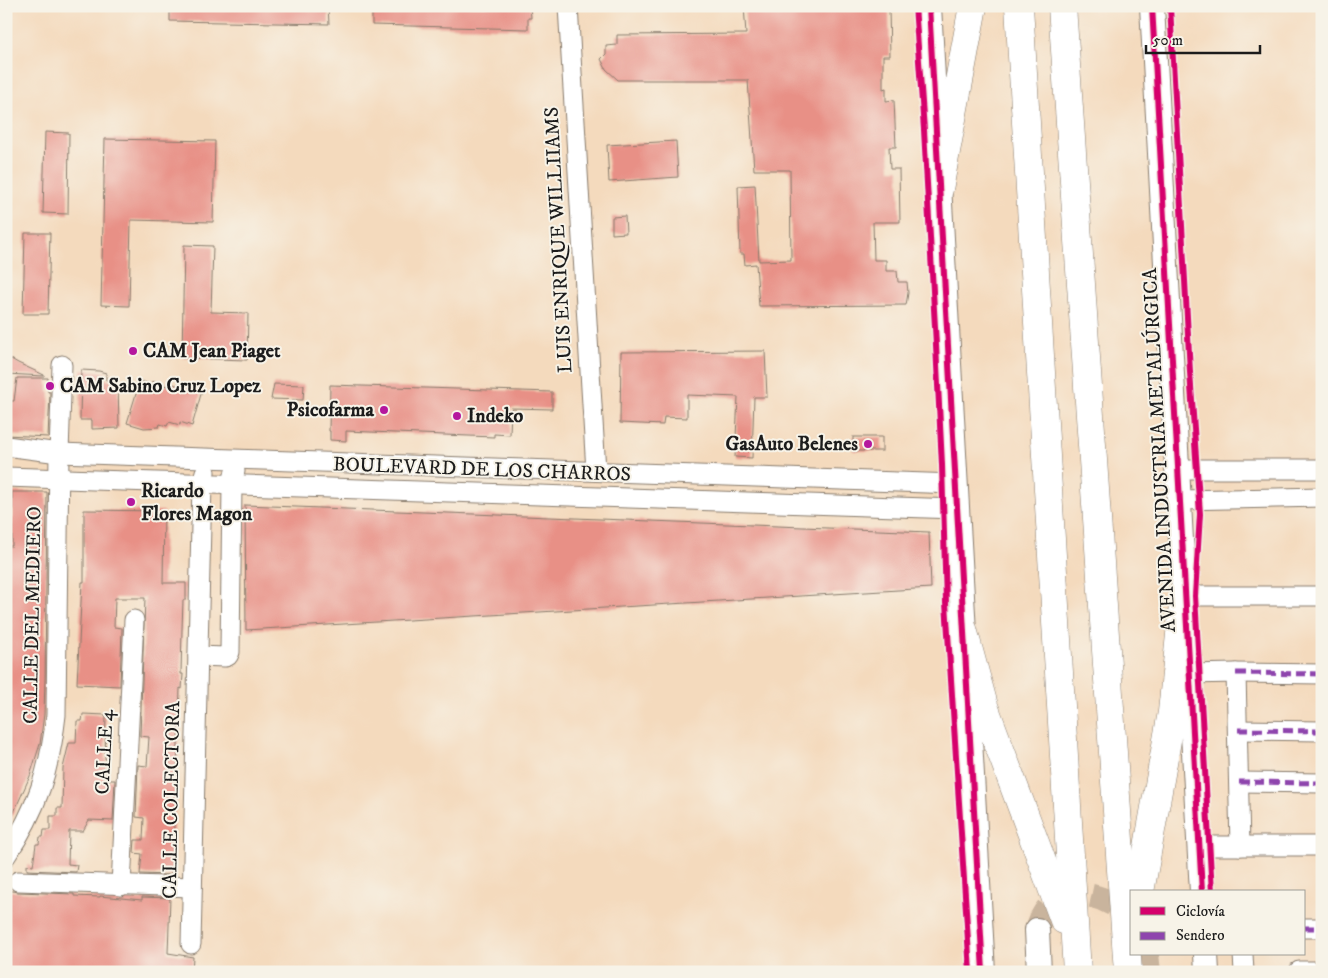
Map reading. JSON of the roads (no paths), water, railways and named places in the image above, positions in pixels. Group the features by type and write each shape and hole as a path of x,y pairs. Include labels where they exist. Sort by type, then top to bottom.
{"highway":[{"path":"939,189 973,6"},
{"path":"1019,6 1076,961"},
{"path":"1062,6 1129,958"},
{"path":"1140,890 1172,712 1184,596"},
{"path":"963,629 976,679 995,737 1046,868 1076,961"}],"main road":[{"path":"929,6 983,972"},
{"name":"AVENIDA INDUSTRIA METALÚRGICA","path":"1152,6 1202,890"},
{"path":"1037,930 1038,972"},
{"path":"1206,956 1207,972"}],"street":[{"name":"LUIS ENRIQUE WILLIIAMS","path":"568,6 596,472"},
{"name":"CALLE DEL MEDIERO","path":"6,856 30,815 43,782 52,748 56,714 58,478 62,365"},
{"name":"BOULEVARD DE LOS CHARROS","path":"6,446 59,453 955,484"},
{"name":"CALLE COLECTORA","path":"191,944 202,483 209,458"},
{"path":"198,656 225,657 230,652 232,484 238,459"},
{"path":"1177,469 1322,469"},
{"name":"BOULEVARD DE LOS CHARROS","path":"6,477 956,509"},
{"path":"1179,500 1322,498"},
{"path":"1184,596 1322,596"},
{"name":"CALLE 4","path":"121,886 134,620"},
{"path":"1236,673 1240,846"},
{"path":"1189,674 1322,674"},
{"path":"1238,730 1322,731"},
{"path":"1239,782 1322,783"},
{"path":"1199,846 1322,846"},
{"path":"18,881 192,888"},
{"path":"1306,928 1322,928"},
{"path":"1244,956 1244,972"},
{"path":"1297,956 1299,972 1322,971"}],"tunnel":[{"path":"1037,930 1044,914 1053,903 1065,897 1078,894 1093,896 1107,901 1130,917"},
{"path":"1147,956 1149,972"}],"place":[{"name":"CAM Jean Piaget","path":"133,351"},
{"name":"CAM Sabino Cruz Lopez","path":"50,386"},
{"name":"Psicofarma","path":"384,410"},
{"name":"Indeko","path":"457,416"},
{"name":"GasAuto Belenes","path":"868,444"},
{"name":"Ricardo Flores Magon","path":"131,502"}]}
